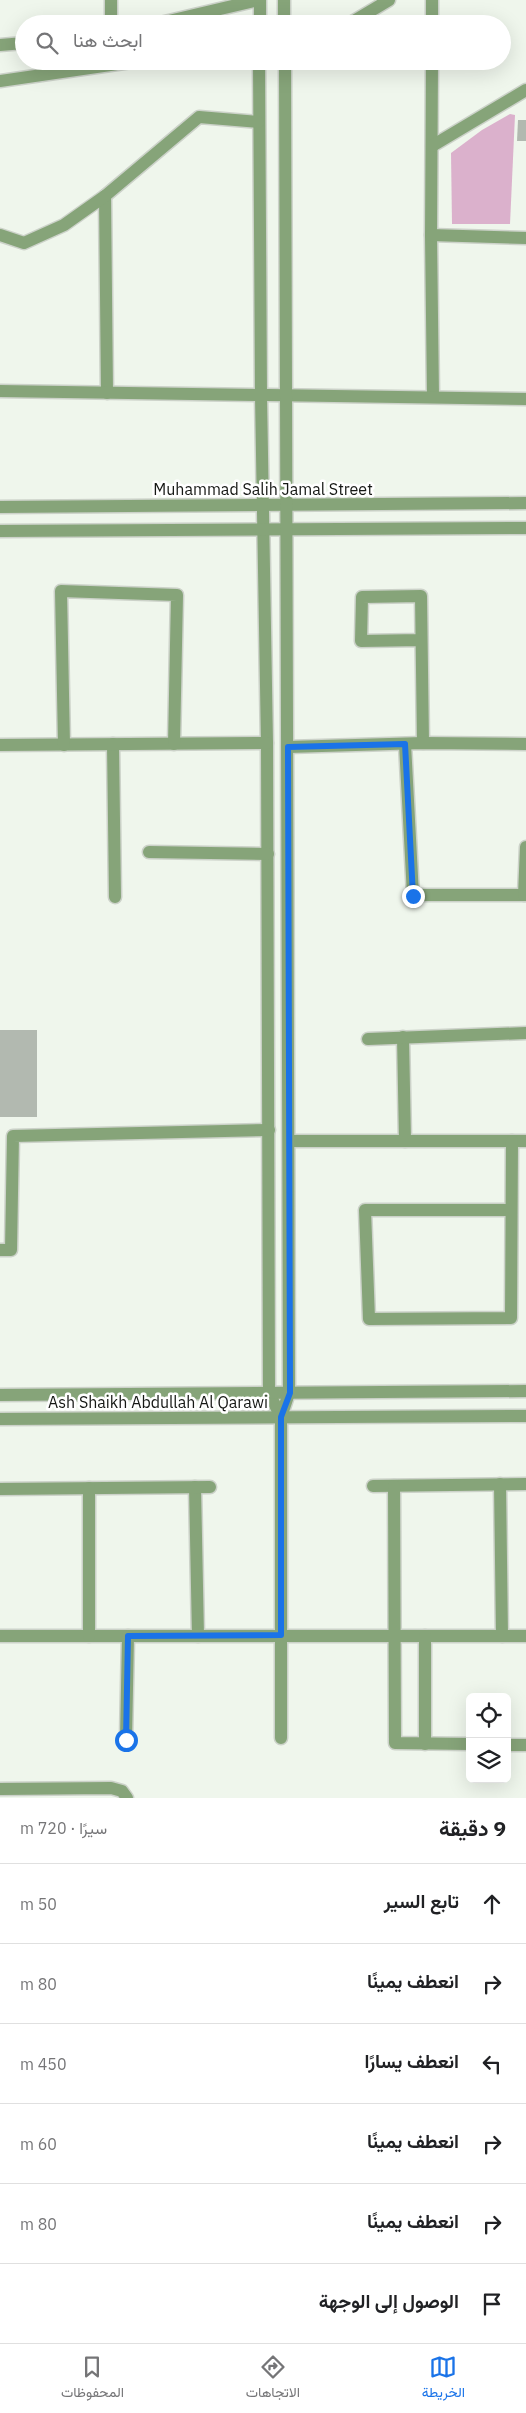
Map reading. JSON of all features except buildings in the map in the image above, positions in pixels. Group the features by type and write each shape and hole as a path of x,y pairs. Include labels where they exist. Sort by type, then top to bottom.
{"street":[{"path":"111,0 112,15"},
{"path":"195,15 259,0 260,15"},
{"path":"284,0 284,15"},
{"path":"364,15 389,0"},
{"path":"432,0 432,15"},
{"path":"0,45 15,44"},
{"path":"0,82 79,70"},
{"path":"259,70 261,396 268,743 269,1393 281,1417"},
{"path":"281,1738 281,1417 290,1393 285,70"},
{"path":"432,70 431,235 433,397"},
{"path":"432,146 526,90"},
{"path":"0,235 24,243 64,225 106,196 199,117 258,122"},
{"path":"106,196 108,393"},
{"path":"431,235 526,238"},
{"path":"0,391 526,399"},
{"name":"Muhammad Salih Jamal Street","path":"0,507 526,503"},
{"path":"0,531 526,528"},
{"path":"64,745 61,591 177,595 174,744"},
{"path":"421,640 361,641 362,597 421,596 423,743"},
{"path":"0,745 268,743"},
{"path":"288,747 423,743 526,744"},
{"path":"113,744 115,897"},
{"path":"405,744 413,896 525,895 526,847"},
{"path":"149,852 268,854"},
{"path":"368,1038 526,1033"},
{"path":"403,1037 405,1141"},
{"path":"0,1250 11,1250 12,1136 269,1130"},
{"path":"290,1141 526,1141"},
{"path":"512,1141 512,1210 511,1318 369,1319 365,1210 512,1210"},
{"path":"0,1395 526,1391"},
{"name":"Ash Shaikh Abdullah Al Qarawi","path":"0,1419 526,1416"},
{"path":"500,1484 502,1636"},
{"path":"373,1486 526,1484"},
{"path":"394,1486 396,1743 466,1744"},
{"path":"195,1487 198,1636"},
{"path":"0,1488 210,1487"},
{"path":"88,1488 88,1636"},
{"path":"0,1645 5,1636 526,1636"},
{"path":"126,1740 128,1636"},
{"path":"425,1636 425,1744"},
{"path":"511,1744 526,1745"},
{"path":"0,1789 111,1788 122,1791 127,1798"}],"shaded area":[{"path":"510,114 515,115 510,224 452,224 451,153 482,130"}],"route":[{"path":"126,1740 128,1636 281,1635 281,1417 290,1393 288,747 405,744 413,896"}]}
